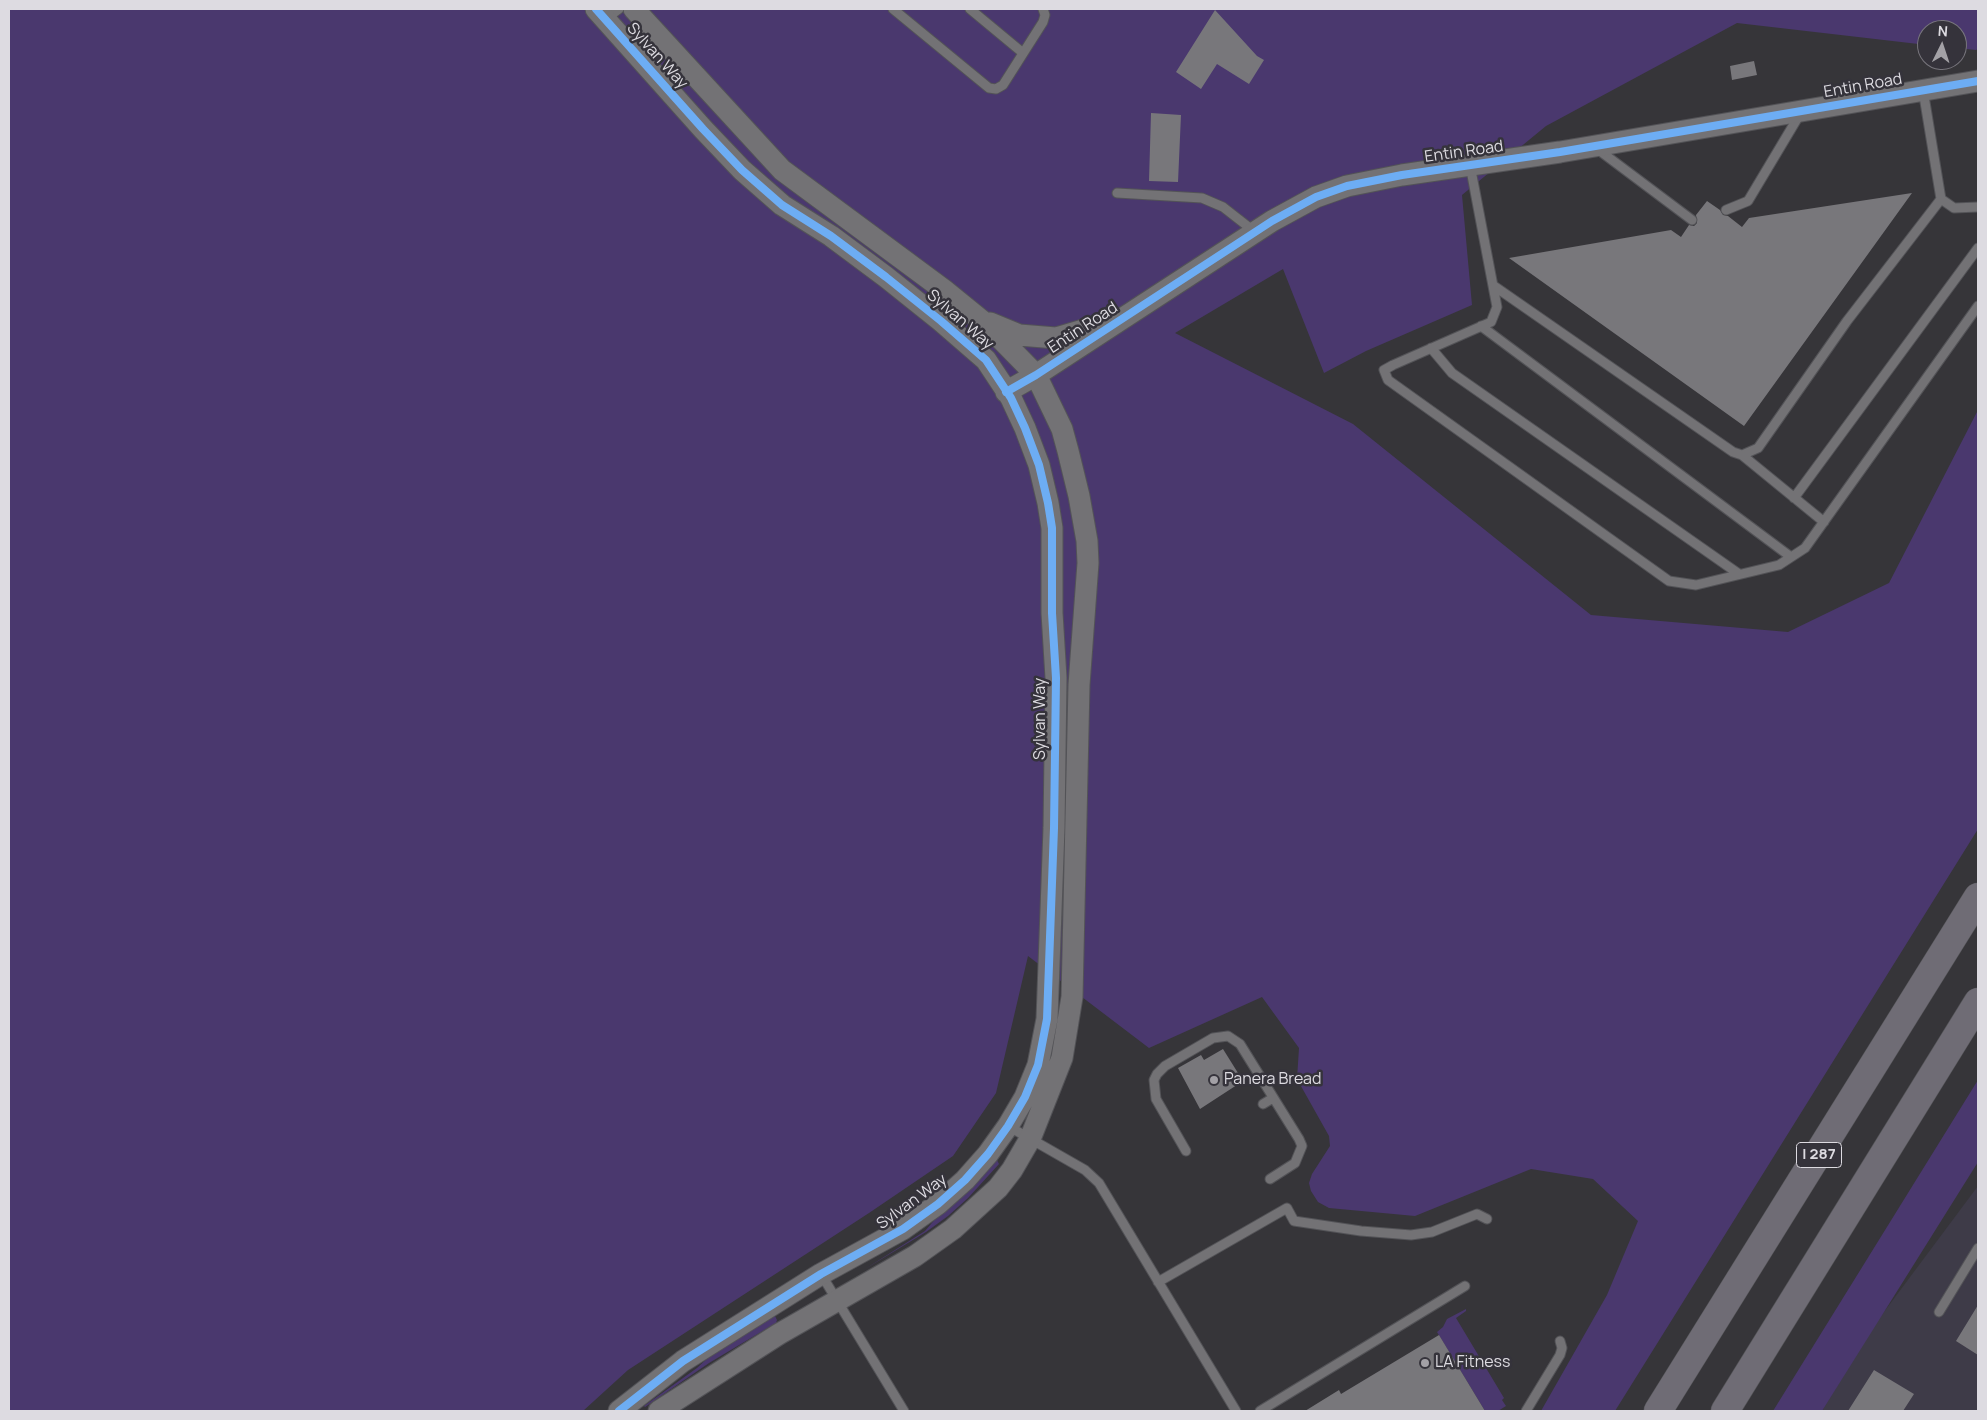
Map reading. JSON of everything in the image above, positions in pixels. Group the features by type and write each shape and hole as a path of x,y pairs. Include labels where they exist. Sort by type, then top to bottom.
{"highway":[{"name":"I 287","path":"1658,1411 1978,897"},
{"path":"1725,1411 1978,1002"}],"street":[{"name":"Sylvan Way","path":"634,9 782,170 987,325 1036,375 1062,430 1068,451 1087,540 1088,563 1079,685 1072,997 1062,1058 1030,1139 1012,1170 998,1188 953,1229 915,1256 763,1344 658,1411"},
{"name":"Sylvan Way","path":"607,12 742,170 782,205 847,248 941,321 986,360 1025,428 1039,465 1052,528 1052,613 1056,678 1053,849 1047,1019 1038,1065 1025,1097 1008,1126 988,1154 965,1180 938,1204 903,1229 821,1274 683,1361 619,1411"},
{"name":"Entin Road","path":"1006,392 1036,375 1255,232 1316,197 1347,186 1402,175 1594,146 1978,81"},
{"path":"973,314 1002,329 1019,335 1056,338 1124,317"},
{"path":"1053,849 1076,848"}],"lane":[{"path":"893,9 989,88 996,89 1003,85 1043,22 1045,15 1043,9"},
{"path":"970,9 1023,53"},
{"path":"1923,90 1941,199 1954,208 1978,207"},
{"path":"1726,210 1748,201 1802,111"},
{"path":"1594,146 1692,220"},
{"path":"1470,165 1497,306 1491,322 1384,370 1388,380 1669,581 1696,585 1779,564 1805,548 1978,306"},
{"path":"1116,193 1202,198 1223,207 1255,232"},
{"path":"1742,454 1758,448 1847,321 1941,199"},
{"path":"1794,498 1978,248"},
{"path":"1494,286 1733,452 1742,454 1824,522"},
{"path":"1481,326 1790,557"},
{"path":"1431,348 1452,373 1739,574"},
{"path":"1186,1151 1154,1093 1154,1080 1157,1074 1173,1061 1212,1038 1228,1036 1240,1044 1300,1138 1302,1146 1295,1163 1270,1180"},
{"path":"1263,1104 1273,1098"},
{"path":"1008,1126 1085,1170 1099,1183 1236,1411"},
{"path":"1158,1282 1287,1208 1294,1221 1361,1231 1411,1235 1432,1232 1477,1214 1487,1219"},
{"path":"1939,1312 1978,1248"},
{"path":"821,1274 904,1411"},
{"path":"1260,1411 1465,1286"},
{"path":"1526,1411 1560,1355 1562,1348 1560,1341"}],"shaded area":[{"path":"9,9 1978,9 1978,49 1976,50 1967,49 1967,20 1917,20 1917,44 1737,23 1546,126 1462,195 1472,305 1366,351 1324,373 1283,269 1175,333 1353,424 1591,615 1788,632 1889,583 1978,410 1978,829 1615,1411 1541,1411 1607,1295 1638,1221 1593,1179 1531,1169 1415,1216 1329,1208 1318,1202 1311,1191 1309,1183 1312,1174 1330,1146 1329,1136 1297,1079 1299,1048 1262,997 1149,1048 1028,956 996,1093 953,1156 628,1370 583,1411 9,1411"},
{"path":"1978,1080 1978,1162 1822,1411 1773,1411"},
{"path":"997,1160 999,1164 968,1198 948,1216 926,1232 865,1269 925,1231 949,1203"},
{"path":"1978,1186 1978,1411 1822,1411 1875,1324"},
{"path":"1466,1309 1456,1318 1504,1398 1502,1400 1506,1406 1498,1411 1485,1411 1437,1332 1443,1327 1447,1319"},
{"path":"774,1314 777,1320 776,1323 709,1363 644,1406 697,1368 712,1354"}],"building":[{"path":"1215,10 1257,56 1264,60 1249,84 1217,64 1201,89 1176,72"},
{"path":"1754,61 1757,75 1732,80 1730,66"},
{"path":"1151,113 1181,115 1178,182 1149,181"},
{"path":"1912,193 1744,426 1509,258 1671,230 1681,237 1689,225 1694,226 1697,223 1696,215 1707,201 1720,210 1723,215 1728,216 1742,227 1749,218"},
{"name":"Panera Bread","path":"1223,1049 1243,1081 1200,1109 1178,1068 1201,1055 1204,1060"},
{"path":"1978,1305 1978,1355 1956,1341"},
{"name":"LA Fitness","path":"1439,1335 1485,1411 1305,1411 1339,1390 1341,1394"},
{"path":"1874,1370 1914,1394 1903,1411 1848,1411"}],"cycle path":[{"path":"596,9 742,170 782,205 831,236 886,277 986,360 1011,398 1025,428 1039,465 1048,503 1052,528 1052,613 1056,678 1054,828 1047,1019 1038,1065 1025,1097 1008,1126 988,1154 965,1180 938,1204 903,1229 821,1274 683,1361 619,1411"},
{"path":"1006,392 1036,375 1272,221 1316,197 1347,186 1402,175 1560,152 1978,81"}],"place":[{"name":"Panera Bread","path":"1214,1080"},
{"name":"LA Fitness","path":"1425,1363"}]}
